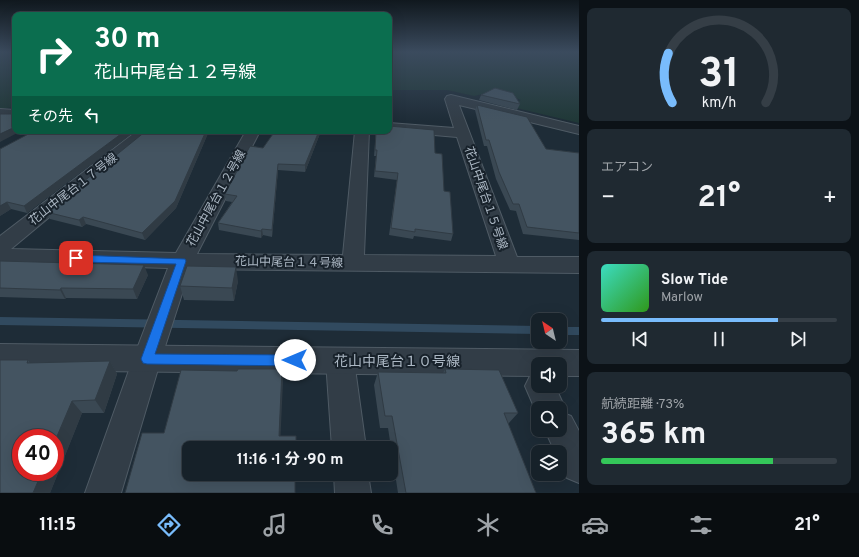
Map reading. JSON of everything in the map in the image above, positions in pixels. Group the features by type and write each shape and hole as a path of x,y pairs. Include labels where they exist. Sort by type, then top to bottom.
{"street":[{"name":"花山中尾台１５号線","path":"509,264 451,99 574,129"},
{"path":"0,113 12,114"},
{"path":"392,127 463,133"},
{"path":"574,129 579,142"},
{"name":"花山中尾台１７号線","path":"0,247 142,134"},
{"name":"花山中尾台１２号線","path":"103,493 150,351 182,261 252,134"},
{"path":"354,263 362,134"},
{"name":"花山中尾台１４号線","path":"0,256 182,261 579,265"},
{"name":"花山中尾台１０号線","path":"0,357 150,351 340,361 531,377"},
{"path":"340,361 348,441"},
{"name":"花山中尾台１０号線","path":"567,367 579,363"},
{"path":"565,437 579,466"},
{"path":"353,481 354,493"}],"green space":[{"path":"0,75 12,75 12,107 0,109"},
{"path":"392,75 579,75 579,123 508,106 521,100 496,91 474,96 447,90 392,90"}],"building":[{"path":"495,88 513,93 520,104 481,95"},
{"path":"477,105 527,117 546,149 579,153 579,233 527,227 519,204 513,204 499,172 489,140 486,140"},
{"path":"0,114 12,114 12,128 0,134"},
{"path":"392,126 434,130 435,153 442,154 444,191 450,192 453,234 415,229 415,232 391,228 398,173 375,171 377,150 375,150 376,134 392,134"},
{"path":"28,134 121,134 24,206 7,202 0,206 0,149"},
{"path":"142,134 205,134 175,201 142,233 83,217 79,220 46,212"},
{"path":"273,134 318,134 305,165 278,164 272,230 262,229 261,231 218,223 237,196 225,194 250,146 263,148"},
{"path":"0,261 144,265 133,289 61,288 60,290 0,288"},
{"path":"187,266 236,267 232,288 180,286"},
{"path":"0,360 28,360 27,363 110,361 95,400 72,401 60,429 12,429 12,481 38,481 33,493 0,493"},
{"path":"238,369 282,369 279,436 296,436 296,441 182,441 182,481 295,481 295,493 125,493 142,433 164,433 181,370 237,371"},
{"path":"445,369 499,370 518,413 504,413 536,493 406,493 398,449 398,441 397,441 392,416 385,416 378,372 446,373"}],"waterway":[{"path":"0,321 531,330"},
{"path":"567,331 579,331"}],"route":[{"path":"76,258 182,261 147,359 295,360"}]}
